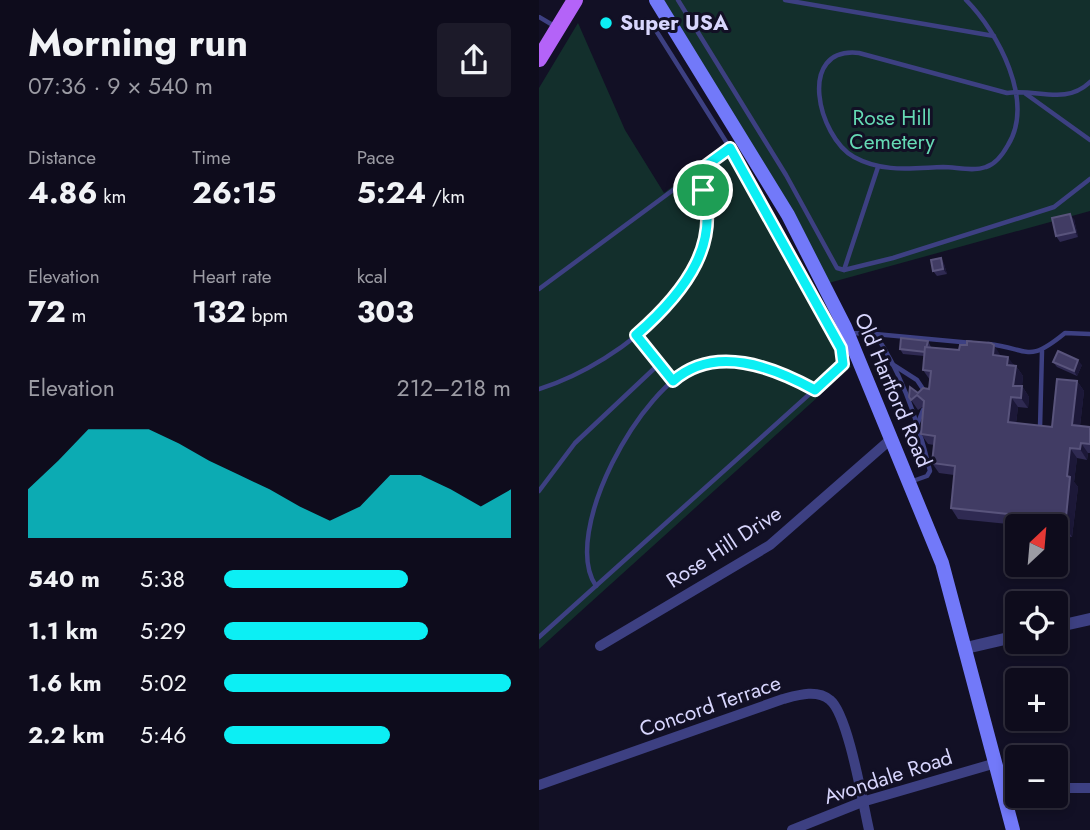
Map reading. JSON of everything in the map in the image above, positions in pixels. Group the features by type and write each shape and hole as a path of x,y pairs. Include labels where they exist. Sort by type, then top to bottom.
{"main road":[{"path":"539,59 575,0"},
{"name":"Old Hartford Road","path":"664,7 788,215 847,333 942,563 1013,830"}],"street":[{"name":"Rose Hill Drive","path":"600,646 770,545 891,439"},
{"path":"1068,625 1089,621"},
{"path":"966,648 1005,639"},
{"name":"Concord Terrace","path":"539,785 783,699 810,693 831,700 838,708 869,830"},
{"name":"Avondale Road","path":"792,830 862,802 996,763"},
{"path":"1068,788 1090,788"}],"lane":[{"path":"678,0 786,174 834,265 843,270 893,258 1054,207 1090,179"},
{"path":"785,0 994,36"},
{"path":"966,0 980,13 1005,54 1015,92 1012,139 1002,156 987,167 878,167 853,156 831,134 817,81 824,64 831,57 859,53 993,92 1015,92 1058,96 1070,94 1090,82"},
{"path":"539,637 843,364 841,348 730,148 655,29 664,7"},
{"path":"539,17 558,28"},
{"path":"1025,93 1090,139"},
{"path":"539,289 730,148"},
{"path":"843,270 878,167"},
{"path":"539,389 591,365 636,335 686,285 697,262 706,214 703,190 696,173"},
{"path":"847,333 1001,346 1030,354 1042,351 1065,333 1090,334"},
{"path":"875,334 917,425 930,471 927,476 910,483"},
{"path":"636,335 673,381"},
{"path":"1040,428 1042,351"},
{"path":"596,586 585,565 593,506 639,417 673,381 698,366 722,362 749,363 770,368 815,390"},
{"path":"539,491 575,443 659,364"},
{"path":"891,364 917,380 924,389 925,398"},
{"path":"917,425 923,410"}],"green space":[{"name":"Rose Hill Cemetery","path":"656,0 1090,0 1090,211 825,284"},
{"path":"578,23 625,130 664,193 730,142 792,246 851,367 539,649 539,88"}],"building":[{"path":"1070,214 1075,232 1056,236 1052,218"},
{"path":"941,258 943,269 933,271 931,260"},
{"path":"901,338 928,341 925,352 900,349"},
{"path":"967,341 991,343 994,345 993,355 1008,357 1007,365 1016,366 1013,386 1022,386 1021,398 1011,397 1008,422 1052,427 1057,379 1077,381 1072,425 1090,427 1090,444 1081,443 1080,449 1070,448 1066,514 1008,514 951,508 955,466 932,463 935,436 921,434 924,401 917,395 911,400 909,397 910,387 918,393 923,388 929,389 931,371 923,370 925,347 959,350 960,345 967,345"},
{"path":"1058,351 1078,360 1074,371 1053,362"}],"place":[{"name":"Super USA","path":"606,23"}],"route":[{"path":"730,148 841,348 843,364 815,390 770,368 749,363 722,362 698,366 682,373 673,381 636,335 674,299 692,275 704,239 706,214 703,190 696,173 730,148"}]}
